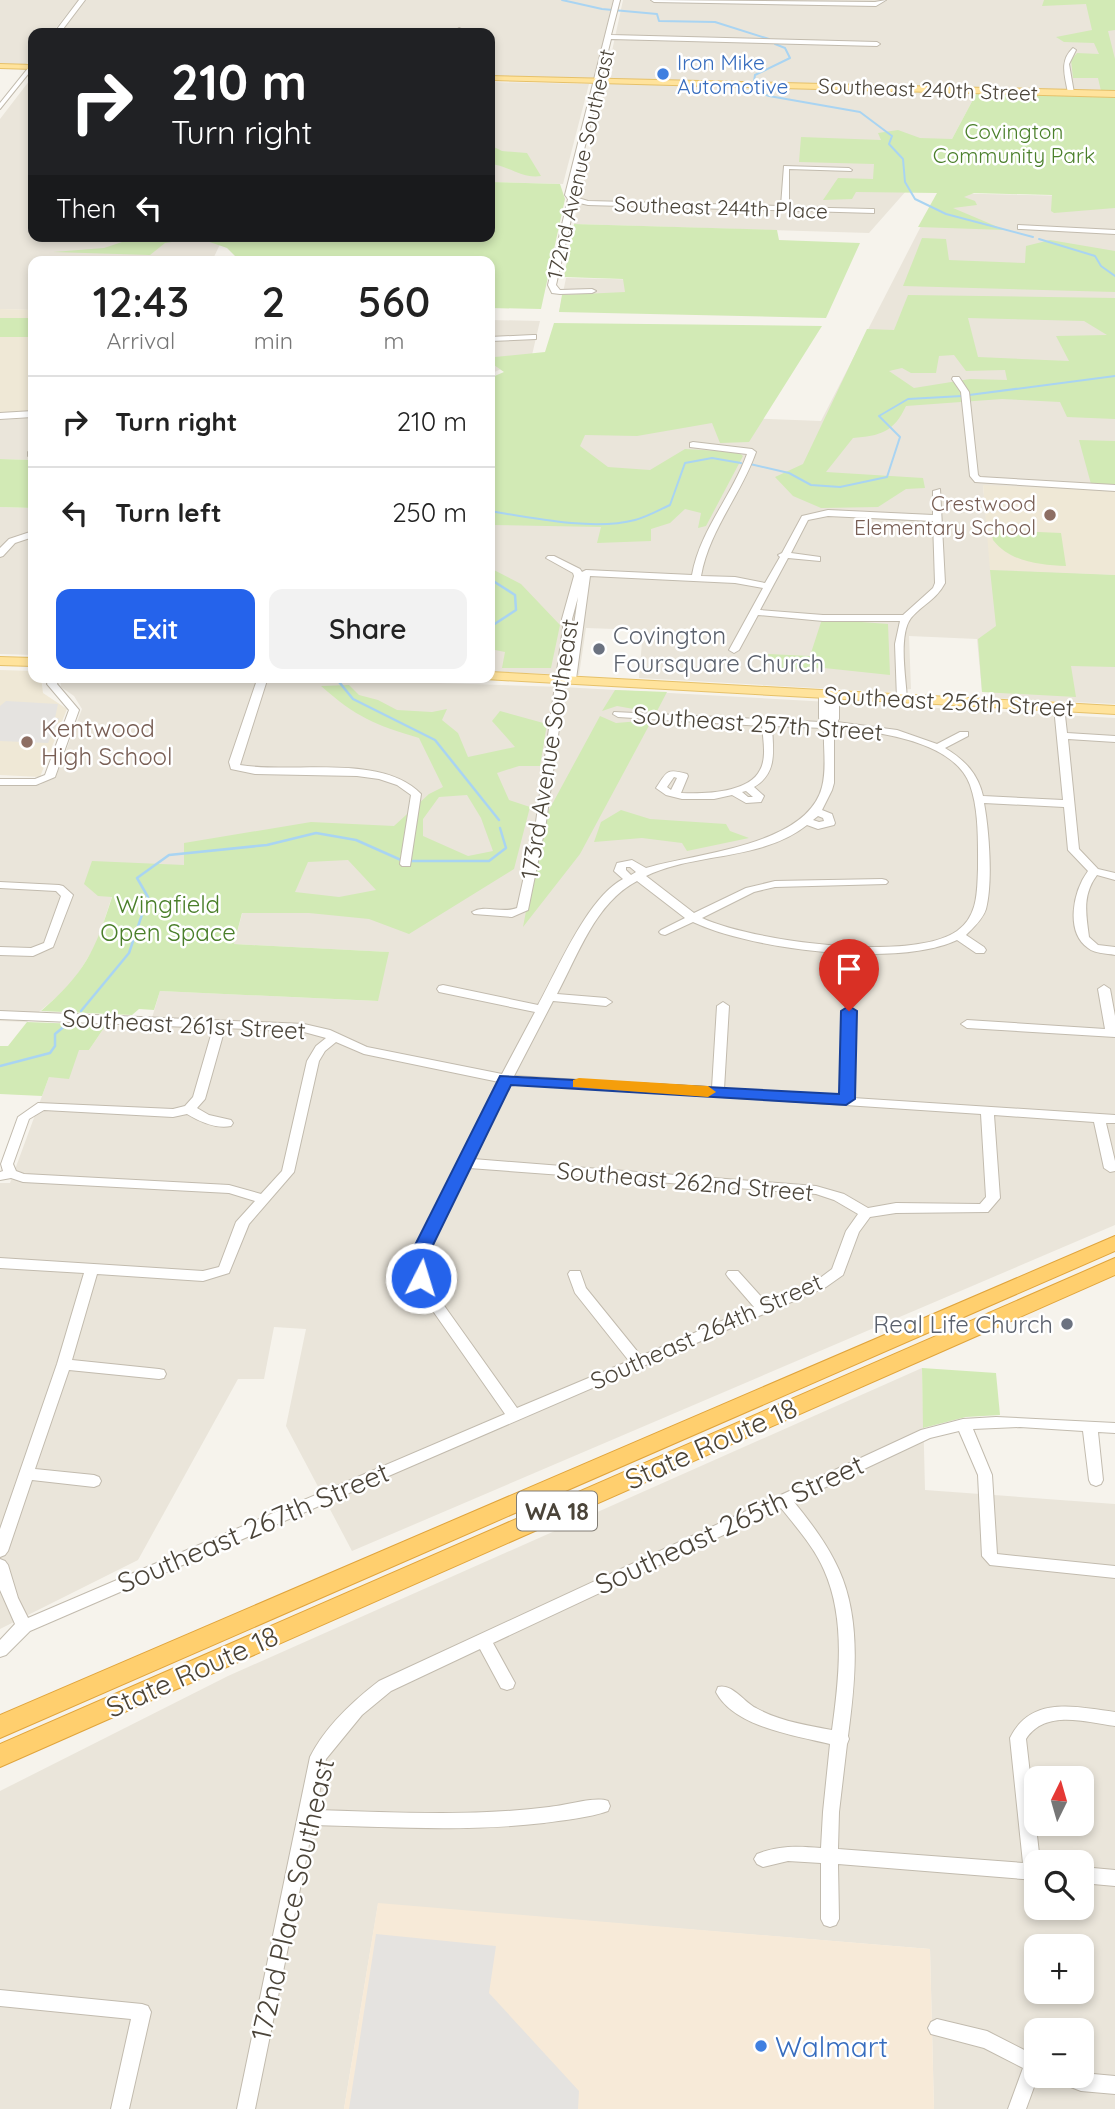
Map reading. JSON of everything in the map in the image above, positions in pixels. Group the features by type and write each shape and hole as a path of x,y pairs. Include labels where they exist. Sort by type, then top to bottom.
{"highway":[{"name":"State Route 18","path":"0,1727 1115,1243"},
{"name":"State Route 18","path":"0,1756 1115,1266"}],"main road":[{"path":"0,66 28,66"},
{"name":"Southeast 240th Street","path":"495,78 1115,94"},
{"path":"0,661 28,662"},
{"name":"Southeast 256th Street","path":"495,676 1115,710"}],"street":[{"path":"61,28 82,0"},
{"path":"654,0 876,4 883,0"},
{"name":"172nd Avenue Southeast","path":"592,291 560,292 553,288 572,199 569,195 616,6"},
{"path":"609,37 877,44"},
{"path":"1071,93 1066,64 1073,50"},
{"path":"0,107 28,72"},
{"path":"785,208 786,167 849,170"},
{"name":"Southeast 244th Place","path":"572,199 592,203 871,211"},
{"path":"1021,227 1115,232"},
{"path":"495,339 533,337"},
{"path":"956,379 965,392 974,477 987,482 1115,488"},
{"path":"0,416 28,414"},
{"path":"693,445 752,452 713,524 712,533 697,561 696,579"},
{"path":"902,699 900,630 905,618 934,594 940,583 937,491"},
{"path":"734,650 800,522 811,515 828,513 938,519"},
{"path":"0,554 28,536"},
{"path":"783,555 817,559"},
{"name":"173rd Avenue Southeast","path":"478,912 512,914 522,910 526,902 530,864 541,822 566,679 567,619 579,576 577,571 551,558"},
{"path":"566,679 586,573 767,586"},
{"path":"754,612 848,619 905,618"},
{"path":"0,782 36,782 50,776 74,710 70,702 56,692 52,683"},
{"path":"261,683 235,767 259,772 370,776 392,779 411,788 416,794 415,814 406,864"},
{"path":"513,1414 426,1291 419,1266 423,1247 545,1003 609,896 637,876 748,846 779,835 805,820 827,790 829,726 834,719 829,694"},
{"path":"1059,707 1074,850 1094,871 1115,877"},
{"name":"Southeast 257th Street","path":"618,714 892,731 938,748 964,767 975,783 978,800 984,892 979,914 958,935"},
{"path":"676,793 716,796 736,793 746,800 757,800 759,796 750,788 765,772 767,723"},
{"path":"938,748 964,734"},
{"path":"1064,736 1115,739"},
{"path":"978,800 1069,804"},
{"path":"805,820 821,826 830,823 830,817 814,811"},
{"path":"1094,871 1078,895 1083,938 1089,945 1115,951"},
{"path":"637,876 695,919 743,936 814,945 906,948 926,946 958,935 980,950"},
{"path":"665,932 750,890 775,884 882,882"},
{"path":"0,885 50,887 65,891 67,898 53,940 41,950 0,951"},
{"path":"443,989 545,1003 606,1002"},
{"path":"967,1024 1113,1033 1104,989"},
{"path":"718,1092 723,1006"},
{"path":"846,1099 849,1011"},
{"name":"Southeast 261st Street","path":"0,1015 304,1028 364,1050 506,1079 846,1099 987,1112 1115,1119"},
{"path":"220,1025 199,1099 189,1109 173,1112 51,1105 34,1109 24,1117 5,1175 229,1189 264,1199"},
{"path":"0,1263 203,1276 220,1273 228,1267 243,1222 288,1172 313,1061 320,1049 333,1038"},
{"path":"189,1109 205,1119 227,1123"},
{"path":"866,1213 896,1208 983,1209 993,1198 987,1112"},
{"path":"1099,1118 1110,1168"},
{"name":"Southeast 262nd Street","path":"465,1163 816,1190 839,1197 866,1213"},
{"name":"Southeast 264th Street","path":"513,1414 821,1284 838,1272 853,1230 866,1213"},
{"path":"0,1550 64,1363 92,1269"},
{"path":"575,1274 580,1290 638,1362"},
{"path":"733,1274 764,1309"},
{"path":"64,1363 159,1374"},
{"name":"Southeast 267th Street","path":"0,1650 24,1626 513,1414"},
{"name":"Southeast 265th Street","path":"363,1702 385,1686 926,1434 963,1424 994,1421 1115,1428"},
{"path":"963,1424 985,1475 990,1556 995,1561 1115,1572"},
{"path":"1090,1427 1096,1480"},
{"path":"26,1474 94,1480"},
{"path":"783,1499 823,1553 837,1586 846,1661 841,1739 831,1811 830,1919"},
{"path":"0,1565 10,1598 24,1626"},
{"path":"483,1640 507,1683"},
{"path":"724,1692 741,1711 768,1722 841,1739"},
{"name":"172nd Place Southeast","path":"246,2109 318,1757 348,1715 363,1702"},
{"path":"1031,1850 1018,1738 1024,1725 1033,1717 1046,1713 1115,1719"},
{"path":"304,1817 462,1821 566,1814 602,1806"},
{"path":"763,1859 789,1853 1024,1870"},
{"path":"1094,1876 1115,1878"},
{"path":"0,1998 142,2012 120,2109"},
{"path":"937,2028 988,2040 1024,2059"},
{"path":"1094,2083 1115,2085"},
{"path":"1017,2109 1025,2088"}],"shaded area":[{"path":"0,0 78,0 56,28 28,28 28,62 25,65 0,64"},
{"path":"86,0 613,0 594,79 495,77 495,28 64,28"},
{"path":"623,0 1115,0 1115,93 606,79"},
{"path":"495,82 589,84 563,184 495,182"},
{"path":"28,83 28,242 221,242 214,256 28,256 28,310 0,309 0,119"},
{"path":"606,83 977,92 952,139 869,233 574,224"},
{"path":"938,193 1115,197 1115,491 983,486 991,569 1115,575 1115,704 993,698 992,692 982,692 977,639 909,636 911,689 887,692 639,678 643,630 586,628 579,675 495,672 495,409 821,421"},
{"path":"566,278 698,281 559,312"},
{"path":"0,309 28,310 28,410 0,414"},
{"path":"495,320 540,321 532,355 495,372"},
{"path":"28,418 28,460 0,459 0,420"},
{"name":"Crestwood Elementary School","path":"983,485 1115,491 1115,575 990,570"},
{"path":"0,507 28,508 28,655 0,654"},
{"name":"Kentwood High School","path":"0,670 28,671 28,683 42,683 43,693 67,709 40,777 0,775"},
{"path":"61,683 436,683 562,687 1115,718 1115,1225 352,1551 286,1426 306,1329 274,1327 264,1379 238,1379 138,1560 0,1629 0,1183 10,1183 49,1077 79,1049 89,1050 106,1025 149,1028 160,991 377,1001 388,952 234,944 254,869 112,896 97,943 71,985 27,1022 0,1021 0,784 40,785 57,774 82,709 74,696 61,687"},
{"path":"6,701 58,704 55,718 59,718 48,743 0,741 0,706"},
{"path":"922,1368 925,1490 1115,1504 1115,2109 934,2109 930,1949 378,1904 344,2109 0,2109 0,1791 228,1676"},
{"path":"378,1903 930,1949 934,2109 344,2109"},
{"path":"376,1934 496,1946 489,1993 579,2091 578,2109 349,2109"}],"green space":[{"path":"1044,0 1115,0 1115,30 1108,31 1115,59 1115,91 1101,91 1098,78 1073,78 1071,60 1077,53 1099,54 1094,43 1064,42 1056,37 1092,30 1086,4 1042,6"},
{"name":"Covington Community Park","path":"977,92 1115,95 1115,208 1054,213 1051,211 1052,195 974,193 964,197 975,201 977,205 953,208 1005,230 918,227 937,193 856,192 852,199 823,200 838,178 873,179 874,164 799,162 801,137 881,140 878,133 898,130 920,138 952,139"},
{"path":"495,148 502,151 527,153 541,176 528,176 495,165"},
{"path":"495,182 560,184 565,199 541,309 495,308 495,256 235,256 227,248 210,242 495,242"},
{"path":"574,224 777,230 779,240 860,243 826,318 559,312 562,295 625,292 623,279 564,277"},
{"path":"922,238 946,239 949,260 1025,263 1026,246 1050,240 1115,251 1115,292 903,286"},
{"path":"122,242 172,242 165,243 150,255 53,252 104,248"},
{"path":"908,295 1115,298 1115,419 1067,417 1060,402 1002,399 906,406 896,422 885,431 853,438 826,472 923,478 925,488 906,489 878,507 821,508 793,496 775,477 803,464 867,329 894,330","holes":["968,318 1084,321 1107,335 1056,336 1069,361 978,357","954,355 966,371 1005,370 1007,380 970,379 914,388 889,371 902,368 911,373 936,373 939,356"]},
{"path":"0,318 28,318 28,337 0,337"},
{"path":"554,323 822,326 749,442 720,443 712,423 637,436 585,435 580,446 608,467 650,470 685,449 738,452 743,456 706,526 698,528 701,513 685,509 670,523 651,529 651,541 597,543 601,527 495,525 495,376 504,372 495,366 495,357 545,352"},
{"path":"1079,440 1115,441 1115,485 1091,484"},
{"path":"0,459 28,460 28,508 0,507"},
{"path":"991,530 1061,533 1066,566 1017,558 993,540"},
{"path":"990,570 1115,575 1115,667 1071,666 1076,697 982,692 978,639 996,626"},
{"path":"495,571 521,584 560,625 551,668 502,668 505,652 495,650"},
{"path":"822,619 888,624 890,675 824,668 772,670 768,654 810,656"},
{"name":"Wingfield Open Space","path":"349,685 359,695 378,700 397,710 432,712 447,709 442,720 458,733 468,757 515,747 492,721 500,711 547,724 540,766 519,766 497,773 509,800 530,807 514,869 409,934 369,919 309,913 242,913 234,944 389,952 378,1001 160,991 154,1010 139,1009 132,1015 41,1011 68,985 87,960 106,916 112,897 98,896 84,884 92,861 184,865 184,843 311,822 394,826 429,794 443,787 419,738 367,719 321,686","holes":["467,795 481,818 493,851 468,856 423,836 423,819 439,797","348,860 376,890 339,897 295,892 308,862"]},
{"path":"615,690 667,692 656,713 617,706 602,711"},
{"path":"600,716 616,723 652,720 580,854 523,927 543,821"},
{"path":"621,810 650,819 726,824 730,831 749,838 687,851 682,843 642,838 594,842 601,822"},
{"path":"27,1022 106,1025 89,1050 79,1050 69,1079 49,1077 42,1096 0,1094 0,1046 8,1046"},
{"path":"922,1368 996,1373 1000,1415 966,1417 923,1428"}],"waterway":[{"path":"562,0 602,9 657,14 659,21 715,22 769,39"},
{"path":"754,82 755,75 790,58 785,48 775,44"},
{"path":"757,87 758,92 769,96 860,112 892,136 889,144 903,159 905,182 915,199 946,214 1033,237"},
{"path":"1039,239 1095,256 1101,266 1115,276"},
{"path":"969,395 1115,376"},
{"path":"750,464 789,473 811,485 840,487 887,477 900,437 879,416 908,399 962,396"},
{"path":"495,512 582,524 635,520 670,505 685,463 712,458 741,463"},
{"path":"495,582 515,595 516,610 495,624"},
{"path":"340,683 353,699 435,740 499,820"},
{"path":"411,861 489,861 506,848 500,828"},
{"path":"81,1011 129,953 148,897 137,878 169,855 267,845 316,833 356,840 401,860"},
{"path":"0,1066 50,1053 55,1046 55,1034 66,1025"}],"slow traffic":[{"path":"579,1084 708,1092"}],"place":[{"name":"Iron Mike Automotive","path":"663,74"},
{"name":"Crestwood Elementary School","path":"1050,515"},
{"name":"Covington Foursquare Church","path":"599,649"},
{"name":"Kentwood High School","path":"27,742"},
{"name":"Real Life Church","path":"1067,1324"},
{"name":"Walmart","path":"761,2046"}],"route":[{"path":"421,1278 419,1266 423,1247 506,1079 846,1099 849,1011"}]}
